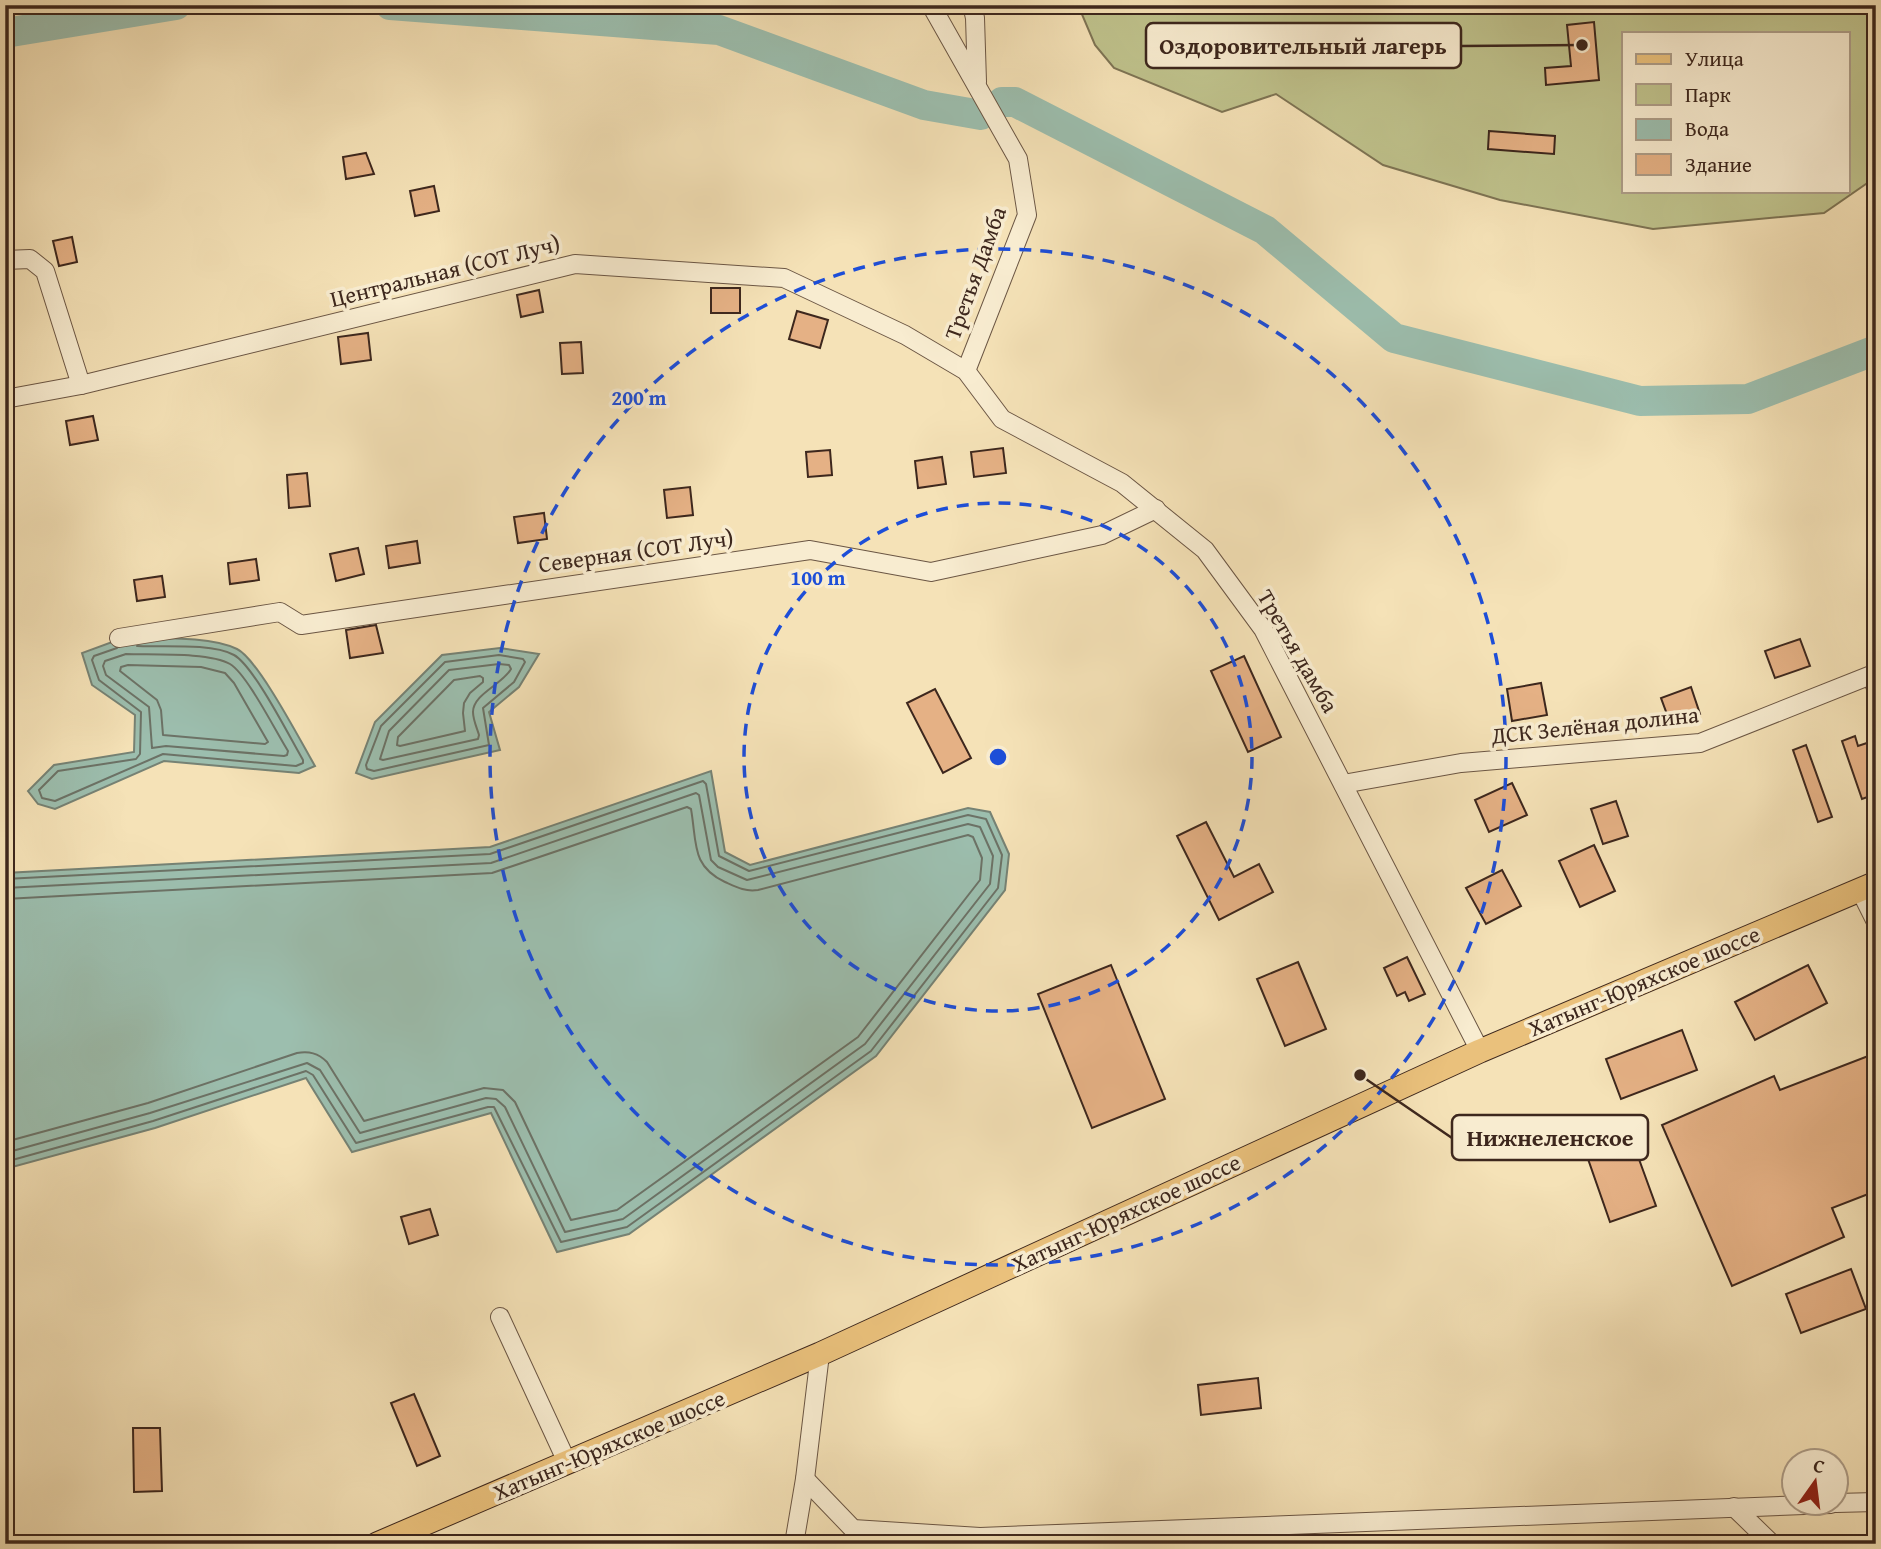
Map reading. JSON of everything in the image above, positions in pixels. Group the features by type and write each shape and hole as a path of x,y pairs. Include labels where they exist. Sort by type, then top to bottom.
{"main road":[{"name":"Хатынг-Юряхское шоссе","path":"377,1544 820,1354 1480,1051 1868,886"}],"street":[{"name":"Третья Дамба","path":"931,5 1018,159 1027,215 967,371"},
{"path":"972,5 975,18 977,84"},
{"path":"5,260 30,259 45,271 81,385"},
{"name":"Центральная (СОТ Луч)","path":"5,399 81,385 575,264 784,278 905,335 967,371"},
{"name":"Третья дамба","path":"967,371 1002,419 1122,483 1205,550 1262,628 1480,1051"},
{"name":"Северная (СОТ Луч)","path":"119,638 281,612 300,625 810,550 931,572 1102,535 1156,509"},
{"name":"ДСК Зелёная долина","path":"1343,784 1461,763 1700,743 1871,676 1876,688"},
{"path":"1868,886 1876,922"},
{"path":"500,1317 567,1462"},
{"path":"794,1544 820,1354"},
{"path":"805,1479 853,1529 981,1540 1780,1505"},
{"path":"1850,1503 1876,1502"},
{"path":"1734,1507 1772,1544"}],"green space":[{"path":"1078,5 1876,5 1876,177 1824,213 1653,229 1500,200 1383,165 1276,94 1222,112 1114,68 1095,45"}],"water":[{"path":"123,638 197,640 237,649 246,656 267,684 315,766 299,773 164,761 55,809 38,804 28,791 54,765 134,752 135,715 92,685 82,653"},
{"path":"500,648 539,654 519,687 489,712 500,750 372,779 356,773 375,722 442,655"},
{"path":"711,771 725,852 750,865 968,808 990,812 1009,854 1005,890 876,1056 629,1234 557,1252 491,1113 352,1152 306,1078 155,1128 5,1169 5,873 490,847"}],"building":[{"path":"1594,22 1599,80 1546,85 1545,68 1571,66 1567,25"},
{"path":"1489,131 1555,136 1554,154 1488,149"},
{"path":"366,153 374,174 346,179 343,157"},
{"path":"434,186 439,211 415,216 410,191"},
{"path":"72,237 77,262 59,266 53,241"},
{"path":"711,288 740,288 740,313 711,313"},
{"path":"539,290 543,312 521,317 517,295"},
{"path":"797,311 828,320 820,348 789,339"},
{"path":"368,333 371,360 341,364 338,337"},
{"path":"581,342 583,373 562,374 560,343"},
{"path":"93,416 98,440 70,445 66,421"},
{"path":"1003,448 1006,473 974,477 971,452"},
{"path":"830,450 832,475 808,477 806,452"},
{"path":"942,457 946,484 918,488 915,461"},
{"path":"307,473 310,506 289,508 287,475"},
{"path":"690,487 693,515 667,518 664,490"},
{"path":"544,513 547,539 518,543 514,517"},
{"path":"417,541 420,563 389,568 386,546"},
{"path":"358,548 364,574 336,581 330,554"},
{"path":"256,559 259,580 230,584 228,563"},
{"path":"162,576 165,597 137,601 134,580"},
{"path":"376,625 383,653 350,658 346,630"},
{"path":"1800,639 1810,666 1775,678 1765,651"},
{"path":"1244,656 1281,737 1248,752 1211,671"},
{"path":"1541,683 1547,715 1512,721 1507,689"},
{"path":"1691,687 1700,714 1671,725 1661,698"},
{"path":"935,689 971,758 943,773 907,703"},
{"path":"1855,736 1858,746 1876,740 1876,794 1862,799 1842,741"},
{"path":"1806,745 1832,817 1818,822 1793,750"},
{"path":"1512,783 1527,815 1489,832 1475,800"},
{"path":"1616,801 1628,836 1603,844 1591,809"},
{"path":"1206,822 1234,877 1259,864 1273,892 1219,920 1177,836"},
{"path":"1594,845 1615,891 1580,907 1559,861"},
{"path":"1502,870 1521,906 1486,924 1466,888"},
{"path":"1407,957 1425,994 1409,1001 1405,992 1397,996 1384,968"},
{"path":"1298,962 1326,1029 1285,1046 1257,979"},
{"path":"1111,965 1165,1099 1092,1128 1038,994"},
{"path":"1808,965 1827,1003 1755,1040 1735,1002"},
{"path":"1682,1030 1697,1070 1621,1099 1606,1059"},
{"path":"1876,1053 1876,1191 1832,1208 1844,1237 1732,1286 1662,1125 1774,1076 1780,1090"},
{"path":"1632,1140 1656,1206 1610,1222 1587,1156"},
{"path":"430,1209 438,1235 409,1244 401,1217"},
{"path":"1851,1269 1866,1309 1801,1333 1786,1294"},
{"path":"1258,1378 1261,1408 1201,1415 1198,1385"},
{"path":"414,1394 440,1456 417,1466 391,1403"},
{"path":"133,1428 160,1428 162,1491 134,1492"}],"waterway":[{"path":"5,33 176,5"},
{"path":"390,5 719,30 924,105 981,115"},
{"path":"1002,102 1015,102 1265,230 1394,338 1640,401 1748,399 1876,350"}],"place":[{"name":"Оздоровительный лагерь","path":"1582,45"},
{"name":"Нижнеленское","path":"1360,1075"}]}
